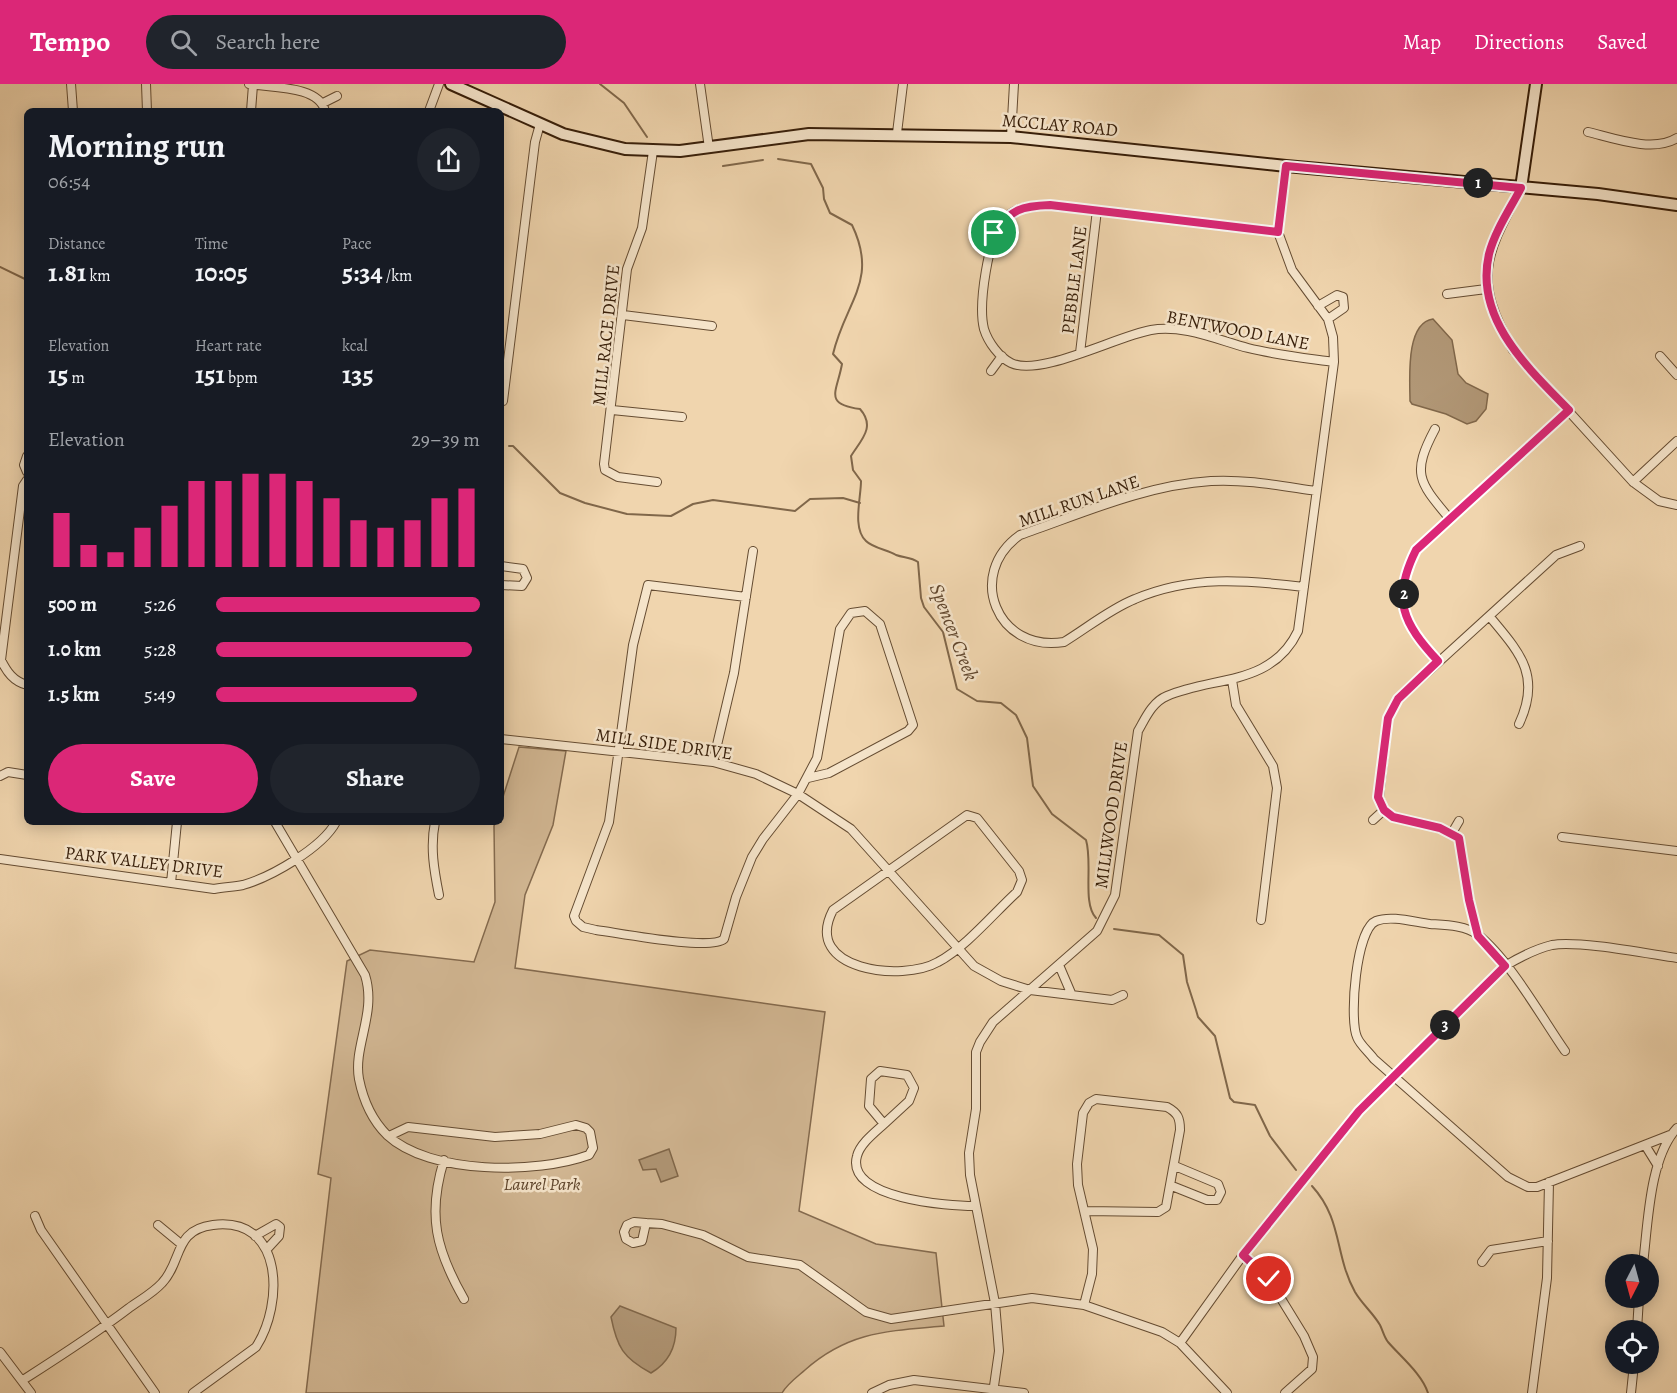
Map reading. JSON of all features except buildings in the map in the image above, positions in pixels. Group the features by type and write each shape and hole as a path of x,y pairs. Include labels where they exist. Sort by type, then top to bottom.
{"main road":[{"name":"MCCLAY ROAD","path":"451,84 540,124 603,146 653,151 709,147 809,134 1011,137 1677,205"},
{"path":"1521,188 1536,84"}],"street":[{"path":"71,84 73,108"},
{"path":"146,84 147,108"},
{"path":"251,108 251,84 313,95 324,108 336,96"},
{"path":"430,108 439,84"},
{"path":"700,84 709,147"},
{"path":"897,134 903,84"},
{"path":"1011,137 1014,84"},
{"path":"504,393 535,142 540,124"},
{"path":"1588,132 1644,143 1671,142 1677,138"},
{"name":"MILL RACE DRIVE","path":"653,151 642,228 629,260 605,470 618,477 657,482"},
{"name":"MILLWOOD DRIVE","path":"994,1391 999,1351 995,1303 975,1206 969,1153 976,1109 976,1052 980,1042 993,1022 1097,931 1115,895 1138,731 1148,714 1166,696 1232,680 1269,664 1290,647 1298,631 1334,362 1333,337 1328,319 1292,270 1278,232 1286,166"},
{"path":"1521,188 1489,254 1486,289 1499,326 1513,351 1633,482 1659,501 1677,505"},
{"path":"991,371 1002,356 987,338 983,326 994,233 1006,217 1025,206 1050,205 1278,232"},
{"name":"PEBBLE LANE","path":"1080,353 1097,210"},
{"path":"1447,294 1486,289"},
{"path":"1318,306 1337,295 1343,297 1344,308 1328,319"},
{"path":"623,315 712,326"},
{"name":"BENTWOOD LANE","path":"1002,356 1017,365 1036,366 1080,353 1120,337 1142,332 1181,330 1251,348 1334,362"},
{"path":"1660,356 1677,375"},
{"path":"612,410 682,417"},
{"path":"1438,661 1415,635 1407,621 1404,592 1406,570 1416,550 1569,410"},
{"path":"1435,429 1425,448 1420,474 1423,486 1449,518"},
{"path":"1633,482 1677,441"},
{"name":"MILL RUN LANE","path":"1304,587 1218,579 1185,583 1133,600 1064,642 1052,644 1026,640 1010,629 1001,616 991,584 995,560 1005,545 1020,535 1135,495 1173,486 1211,481 1257,482 1316,491"},
{"path":"24,484 1,660 7,672 16,681 24,684"},
{"path":"1478,936 1459,838 1452,833 1393,817 1384,810 1378,797 1388,718 1398,699 1556,555 1580,546"},
{"path":"712,762 734,673 753,551"},
{"path":"504,566 523,569 527,578 522,586 504,585"},
{"path":"746,597 648,585 633,645 609,822 574,916 576,921 583,927 699,944 719,943 724,939 736,897 752,857 798,794 817,758 840,629 851,613 865,611 880,624 913,725 908,731 829,773 808,778"},
{"path":"1490,617 1520,654 1528,671 1525,711 1519,723"},
{"path":"1232,680 1236,705 1273,766 1277,788 1261,920"},
{"name":"MILL SIDE DRIVE","path":"504,739 712,762 756,774 798,794 851,829 889,869 956,949 974,966 1000,981 1030,990 1071,993 1112,1000 1123,995"},
{"path":"0,776 8,772 24,775"},
{"path":"1373,820 1384,810"},
{"path":"967,815 977,818 1019,871 1021,887 956,949 940,961 922,969 893,971 854,964 836,955 828,943 827,926 833,910 961,817 967,815"},
{"path":"1452,833 1459,821"},
{"path":"171,883 177,825"},
{"path":"277,825 366,975 370,998 359,1076 368,1108 388,1136 418,1153 444,1160 494,1168 537,1167 589,1155 593,1148 586,1128 576,1125 517,1136 474,1136 408,1127 388,1136"},
{"name":"PARK VALLEY DRIVE","path":"0,859 214,889 243,885 295,859 325,838 334,825"},
{"path":"434,825 432,837 433,869 439,895"},
{"path":"1563,837 1677,851"},
{"path":"1460,928 1472,913"},
{"path":"1565,1052 1505,966 1478,936 1460,928 1388,919 1375,921 1366,928 1360,947 1353,1018 1357,1038 1374,1059 1508,1177 1528,1187 1549,1182 1670,1135 1677,1128"},
{"path":"1180,1343 1243,1255 1321,1155 1393,1076 1505,966 1526,954 1554,944 1582,945 1677,958"},
{"path":"1059,964 1071,993"},
{"path":"884,1124 869,1106 871,1079 880,1071 907,1075 914,1088 913,1094 884,1124 865,1142 857,1155 858,1171 864,1181 905,1199 975,1206"},
{"path":"1084,1211 1158,1212 1166,1207 1172,1186 1180,1124 1174,1111 1167,1107 1096,1099 1089,1103 1083,1113 1077,1164 1078,1185 1084,1211 1093,1249 1092,1274 1084,1305"},
{"path":"1644,1254 1658,1166 1670,1135"},
{"path":"1645,1145 1658,1166"},
{"path":"444,1160 434,1216 436,1238 447,1269 464,1299"},
{"path":"1172,1186 1207,1200 1217,1200 1221,1192 1218,1184 1175,1166"},
{"path":"1532,1393 1543,1313 1549,1182"},
{"path":"34,1216 40,1230 155,1393"},
{"path":"645,1223 663,1224 703,1235 748,1257 800,1265 870,1314 891,1319 1041,1298 1084,1305 1162,1332 1180,1343 1227,1393"},
{"path":"255,1236 271,1225 276,1224 280,1227 279,1236 267,1249"},
{"path":"158,1225 181,1244"},
{"path":"23,1380 108,1324 162,1283 181,1244 191,1233 216,1225 235,1225 255,1236 267,1249 273,1269 274,1284 262,1337 250,1352 193,1393"},
{"path":"1482,1262 1491,1250 1548,1241"},
{"path":"1243,1255 1269,1279 1311,1348 1312,1369 1285,1393"},
{"path":"0,1352 31,1393"},
{"path":"1631,1393 1633,1374"},
{"path":"872,1393 889,1385 914,1380 1024,1393"}],"green space":[{"name":"Laurel Park","path":"519,747 566,751 553,825 525,895 515,968 825,1012 799,1211 876,1244 936,1253 944,1326 887,1332 854,1340 821,1357 792,1381 782,1393 306,1393 331,1178 318,1174 347,961 370,950 474,962 495,902 494,826 504,825 504,794"}],"shaded area":[{"path":"1433,319 1452,340 1458,374 1466,383 1488,394 1486,409 1476,421 1467,424 1446,414 1412,404 1410,401 1413,341 1424,323"},
{"path":"669,1149 678,1176 661,1182 656,1169 643,1170 639,1160"},
{"path":"620,1306 676,1328 670,1354 662,1365 651,1373 628,1357 619,1344 611,1317"}],"waterway":[{"name":"Spencer Creek","path":"600,84 624,103 647,137"},
{"name":"Spencer Creek","path":"778,159 811,164 823,188 824,199 830,213 852,225 859,244 862,261 861,277 833,354 842,364 835,395 837,400 848,407 860,409 867,422 865,433 851,456 853,470 861,481 859,529 866,541 873,545 918,562 921,598 924,607 943,632 957,689 977,701 1001,703 1016,715 1027,738 1033,786 1052,814 1086,840 1090,903 1096,918"},
{"name":"Spencer Creek","path":"723,166 763,160"},
{"path":"0,267 24,279"},
{"path":"509,446 513,446 560,493 585,503 627,514 671,516 693,504 713,500 795,511 810,499 843,498 860,503"},
{"name":"Spencer Creek","path":"1114,929 1159,935 1183,955 1187,982 1198,1017 1215,1036 1230,1098 1234,1102 1255,1105 1270,1136 1296,1170"},
{"name":"Spencer Creek","path":"1312,1186 1322,1199 1334,1224 1348,1278 1355,1292 1380,1325 1388,1342 1416,1372 1428,1393"}],"route":[{"path":"994,233 1006,217 1025,206 1050,205 1278,232 1286,166 1521,188 1495,237 1489,254 1486,289 1499,326 1513,351 1569,410 1416,550 1406,570 1404,611 1407,621 1415,635 1438,661 1398,699 1388,718 1378,797 1384,810 1393,817 1440,828 1459,838 1469,900 1478,936 1505,966 1359,1111 1321,1155 1243,1255 1269,1279"}]}
